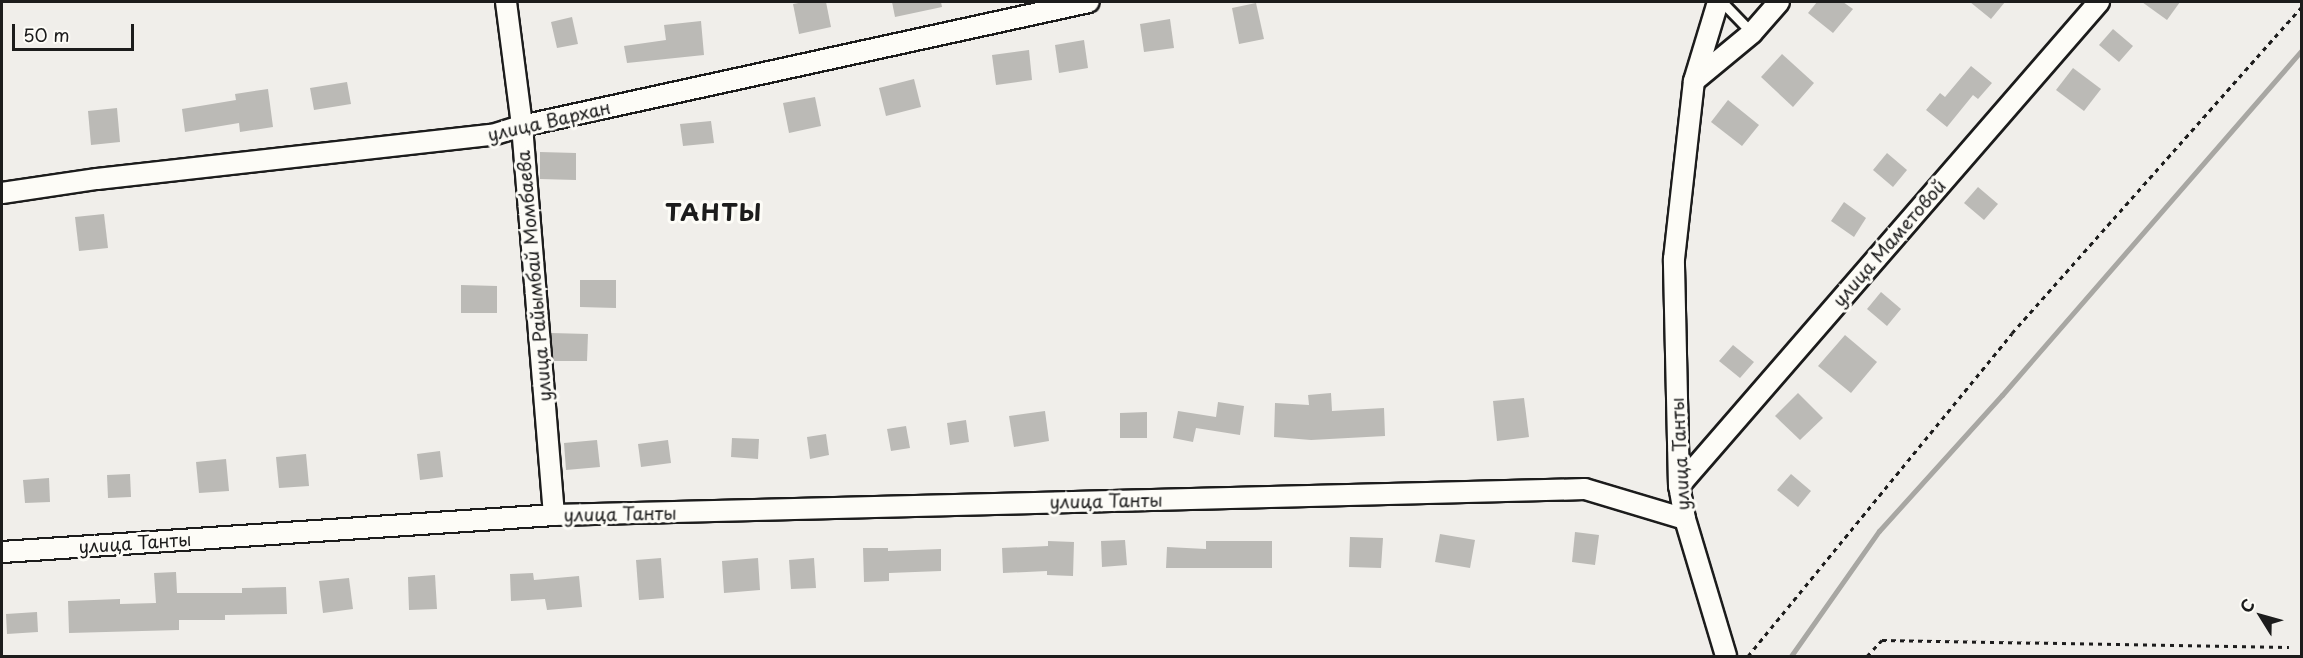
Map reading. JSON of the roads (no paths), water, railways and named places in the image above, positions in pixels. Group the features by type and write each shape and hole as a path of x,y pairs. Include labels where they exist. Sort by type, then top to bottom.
{"street":[{"name":"улица Райымбай Момбаева","path":"506,2 522,126 554,515"},
{"name":"улица Вархан","path":"2,193 97,179 492,135 522,126 1089,2"},
{"name":"улица Танты","path":"2,552 554,515 1585,489 1685,519 1679,486 1674,259 1694,81 1720,2"},
{"path":"1694,81 1752,33 1779,2"},
{"name":"улица Маметовой","path":"1679,486 2099,2"},
{"path":"1685,519 1726,657"}],"lane":[{"path":"1720,2 1752,33"}],"waterway":[{"path":"1791,656 1879,531 2002,395 2302,50"}],"district":[{"name":"ТАНТЫ","path":"714,212"}]}
